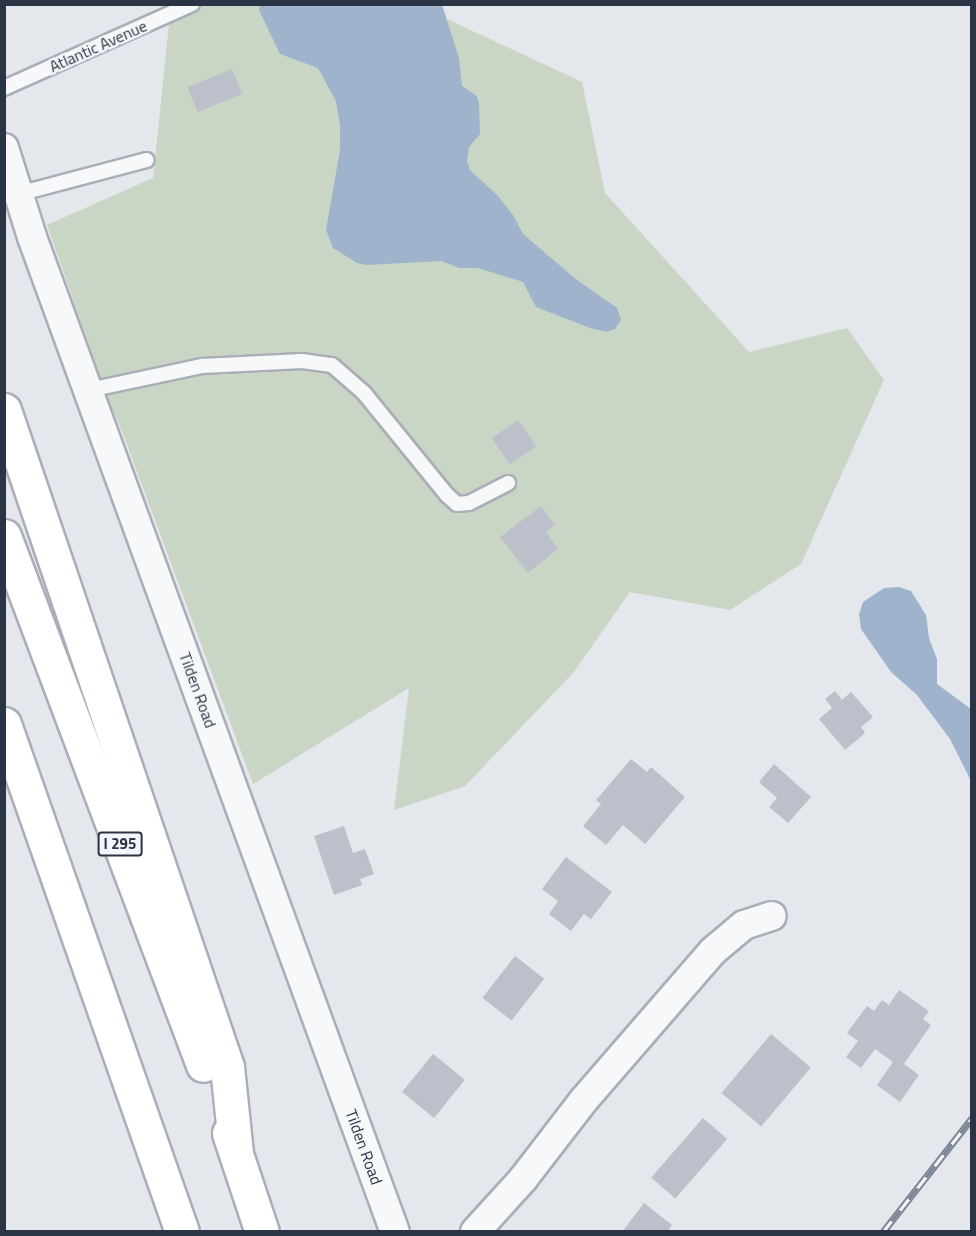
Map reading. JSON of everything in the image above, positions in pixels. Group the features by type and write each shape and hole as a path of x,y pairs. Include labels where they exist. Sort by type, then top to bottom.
{"highway":[{"path":"4,410 227,1067 236,1153"},
{"name":"I 295","path":"4,536 236,1153 262,1232"},
{"path":"4,724 182,1232"}],"street":[{"name":"Tilden Road","path":"4,148 18,194 395,1232"},
{"path":"475,1232 524,1179 583,1101 712,951 744,925 772,916"}],"lane":[{"name":"Atlantic Avenue","path":"4,88 192,4"},
{"path":"18,194 147,159"},
{"path":"89,390 202,366 302,361 332,365 364,393 447,495 457,504 469,503 508,483"}],"green space":[{"path":"171,5 442,5 447,19 582,82 605,193 749,352 847,328 884,380 801,564 730,610 630,592 573,673 465,786 394,810 409,688 253,784 120,426 109,403 47,225 153,178"}],"water":[{"path":"260,4 442,5 459,58 462,86 477,96 479,104 480,134 469,147 467,161 470,170 498,196 513,215 523,234 577,280 617,308 621,320 615,329 607,332 590,328 536,307 523,282 478,268 459,268 441,261 367,265 357,263 333,248 326,230 340,150 340,126 336,101 318,68 280,54 259,10"},
{"path":"899,587 911,591 926,615 929,638 937,659 937,684 971,709 971,781 950,739 917,695 891,672 861,629 859,614 863,602 884,588"}],"building":[{"path":"232,69 242,94 198,112 187,87"},
{"path":"518,420 536,446 510,465 492,438"},
{"path":"541,506 555,525 546,532 558,549 528,573 500,537"},
{"path":"835,691 842,700 851,692 873,717 861,727 865,733 845,750 819,719 832,708 825,699"},
{"path":"631,759 647,772 651,767 685,797 645,844 623,825 606,845 583,826 601,804 596,800"},
{"path":"774,764 811,797 788,823 769,807 777,798 759,782"},
{"path":"344,826 353,853 365,849 374,874 360,879 362,885 334,895 314,836"},
{"path":"566,857 612,892 591,919 584,914 571,931 549,914 558,901 542,889"},
{"path":"515,956 544,979 512,1021 482,998"},
{"path":"899,990 929,1011 923,1019 931,1025 904,1064 919,1075 900,1102 877,1085 893,1062 875,1049 861,1068 846,1057 858,1041 847,1033 867,1006 874,1011 882,1000 889,1005"},
{"path":"771,1034 811,1067 761,1126 722,1093"},
{"path":"433,1054 465,1080 434,1118 402,1092"},
{"path":"703,1118 727,1139 675,1199 651,1178"},
{"path":"644,1203 672,1225 667,1232 622,1232"}],"railway":[{"path":"883,1232 972,1118"}]}
